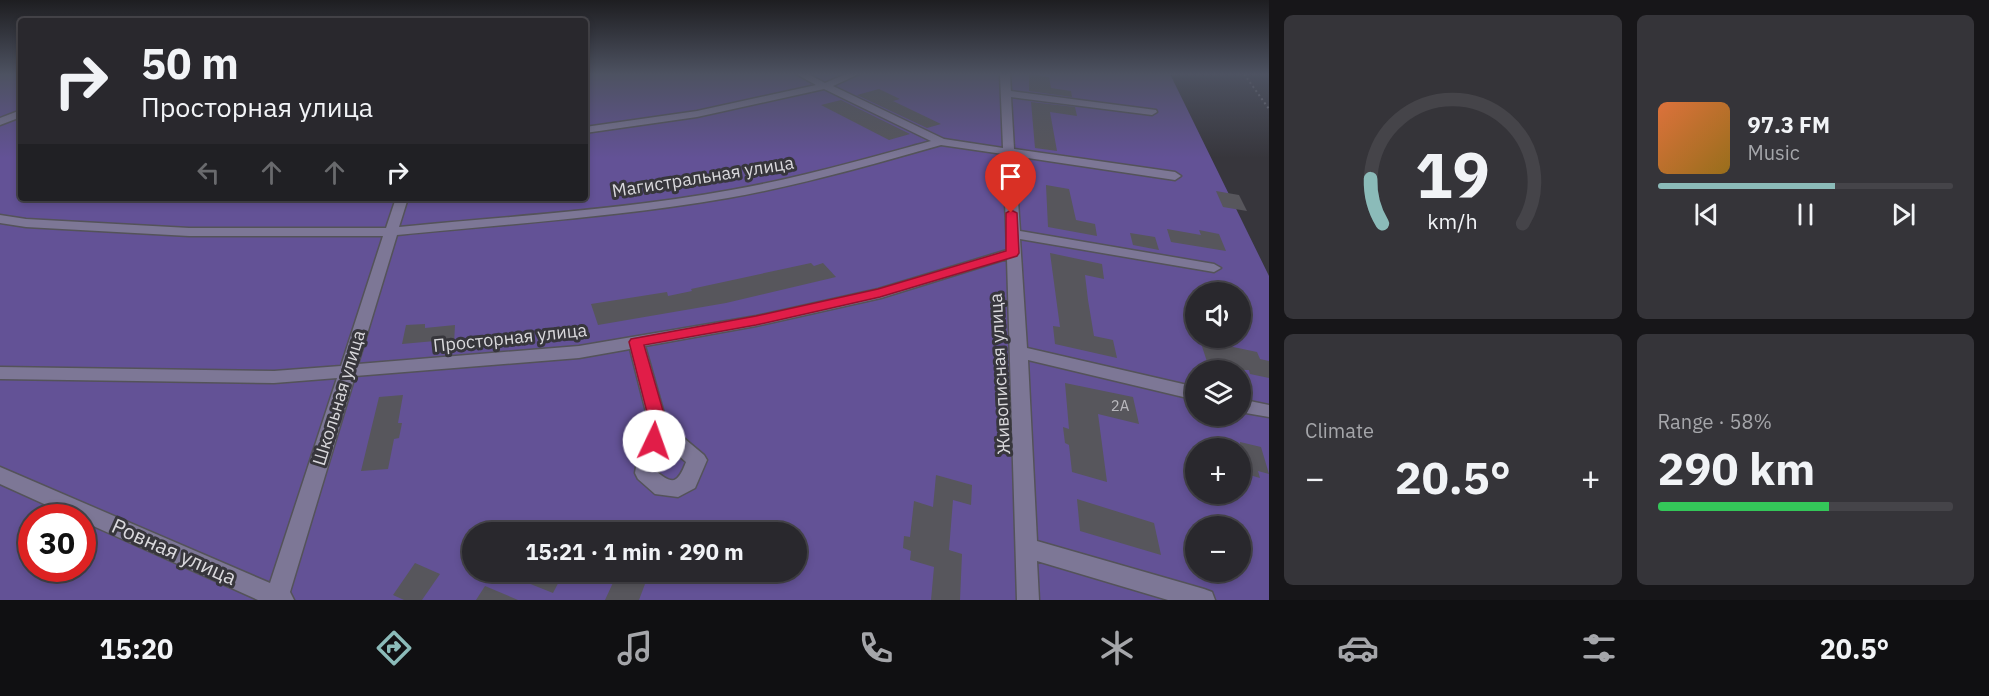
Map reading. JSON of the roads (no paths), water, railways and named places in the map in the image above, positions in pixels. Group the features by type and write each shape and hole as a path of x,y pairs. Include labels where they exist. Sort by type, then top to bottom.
{"street":[{"path":"588,130 697,114 752,102"},
{"path":"858,102 941,142 1175,176"},
{"name":"Живописная улица","path":"1006,102 1019,352 1028,600"},
{"path":"1075,102 1152,112"},
{"path":"0,109 18,113"},
{"path":"0,122 18,115"},
{"name":"Магистральная улица","path":"0,219 189,232 391,232 654,206 730,194 809,178 941,142"},
{"name":"Школьная улица","path":"280,599 347,372 401,201"},
{"path":"1012,234 1214,268"},
{"name":"Просторная улица","path":"0,373 274,377 579,352 756,321 880,293 1012,253"},
{"path":"636,342 659,428"},
{"path":"1019,352 1185,391"},
{"path":"1251,407 1267,411"},
{"name":"Ровная улица","path":"0,475 280,599"},
{"path":"1027,548 1204,600"}]}
